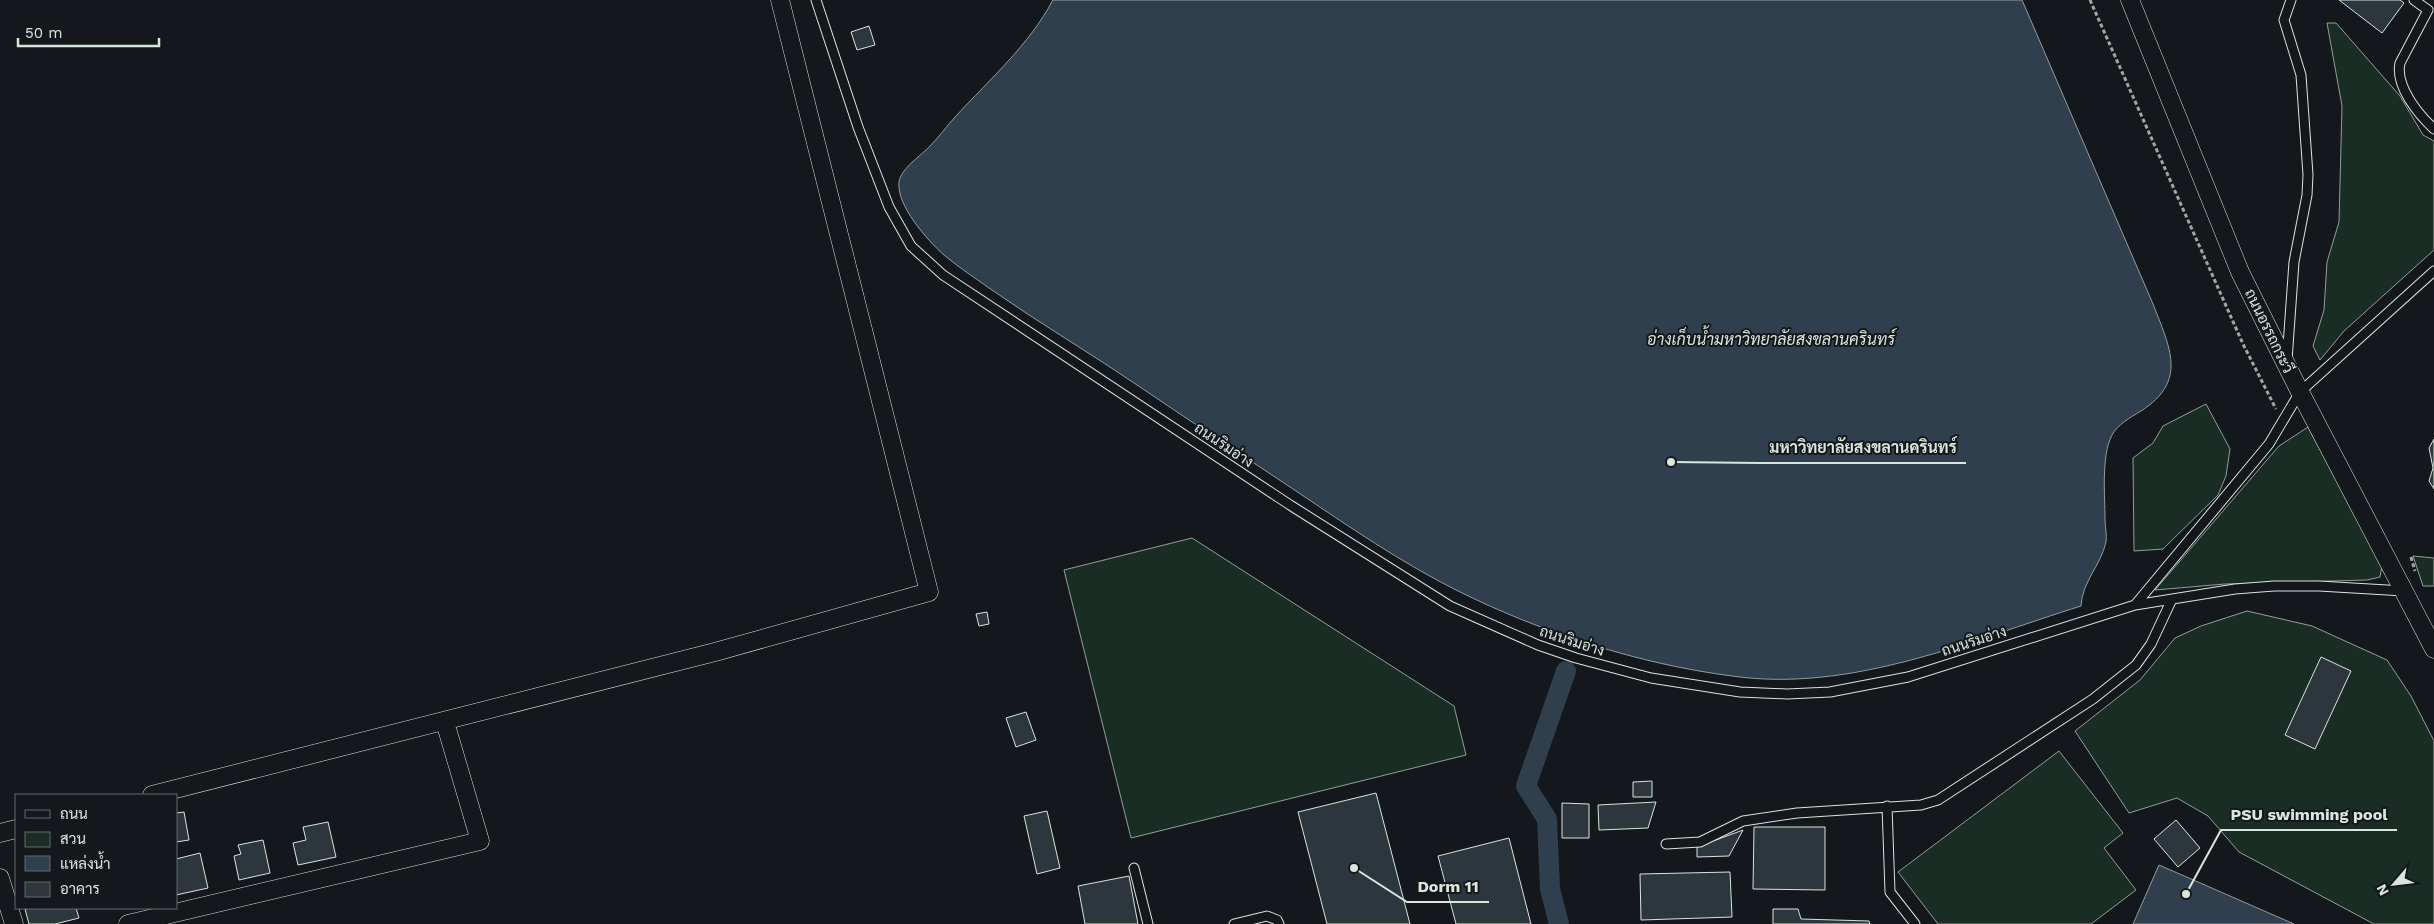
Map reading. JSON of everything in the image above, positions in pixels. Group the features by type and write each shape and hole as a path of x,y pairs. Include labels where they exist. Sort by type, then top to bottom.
{"street":[{"path":"156,794 715,652 929,592 780,0"},
{"name":"ถนนอรรถกระวี","path":"2130,0 2240,272 2434,650"},
{"path":"128,924 480,841 445,722"},
{"path":"0,833 15,829"},
{"path":"0,878 14,924"}],"lane":[{"name":"ถนนริมอ่าง","path":"816,0 876,176 897,224 911,246 943,275 1290,505 1450,606 1497,628 1576,658 1651,678 1719,690 1787,694 1830,692 1908,676 2135,605 2235,590 2288,586 2404,591"},
{"path":"2287,366 2294,262 2307,195 2308,175 2300,75 2284,20 2291,0"},
{"path":"2414,0 2428,10 2400,63 2400,72 2410,99 2434,129"},
{"path":"2135,605 2269,444 2300,392 2434,271"},
{"path":"1666,844 1700,842 1742,821 1797,812 1921,805 1938,800 2093,699 2136,665 2151,644 2172,599"},
{"path":"1887,806 1890,892 1915,924"},
{"path":"1134,868 1148,924"},
{"path":"1234,924 1267,916 1277,920 1279,924"}],"path":[{"path":"2090,0 2243,344 2283,423"}],"green space":[{"path":"2327,23 2336,23 2400,96 2423,135 2434,141 2434,250 2344,331 2320,360 2313,346 2324,310 2327,262 2339,222 2342,106"},
{"path":"2206,404 2230,449 2226,476 2218,495 2163,549 2134,551 2133,458 2153,443 2163,426"},
{"path":"2308,427 2382,566 2380,577 2367,580 2225,584 2155,590 2279,446"},
{"path":"1192,538 1454,706 1466,755 1131,838 1064,570"},
{"path":"2413,556 2434,558 2434,586 2423,586"},
{"path":"2247,611 2312,626 2387,660 2411,696 2434,741 2434,924 2374,924 2239,852 2208,816 2177,798 2129,813 2075,731 2140,680 2175,638 2201,626"},
{"path":"2059,751 2123,833 2104,848 2136,890 2091,924 1938,924 1898,872"}],"water":[{"name":"อ่างเก็บน้ำมหาวิทยาลัยสงขลานครินทร์","path":"1053,0 2022,0 2153,304 2165,335 2171,363 2170,376 2165,388 2156,400 2117,428 2112,435 2106,454 2104,476 2106,542 2104,550 2088,581 2081,606 1953,648 1865,671 1821,677 1777,679 1697,671 1662,664 1592,645 1490,606 1416,568 1355,531 989,288 937,249 914,222 899,191 899,182 903,172 933,143 1021,47"},
{"path":"2159,865 2294,924 2133,924"}],"building":[{"path":"2339,0 2400,0 2404,3 2382,33"},
{"path":"869,26 875,45 857,50 851,32"},
{"path":"2434,439 2434,489 2429,481 2433,468 2429,448"},
{"path":"987,612 989,624 979,626 976,614"},
{"path":"2321,657 2351,671 2315,749 2285,735"},
{"path":"1026,712 1036,740 1016,747 1006,718"},
{"path":"1652,781 1652,797 1633,797 1633,782"},
{"path":"1376,793 1410,924 1327,924 1298,812"},
{"path":"1656,802 1648,828 1599,830 1598,805"},
{"path":"1562,803 1589,804 1589,838 1562,838"},
{"path":"1047,811 1060,868 1037,874 1024,816"},
{"path":"184,812 189,840 178,842 178,813"},
{"path":"2176,820 2200,848 2178,867 2154,839"},
{"path":"328,822 336,857 298,865 293,843 306,840 303,827"},
{"path":"1754,827 1825,827 1825,890 1753,889"},
{"path":"1743,830 1729,856 1697,857 1697,847"},
{"path":"1509,838 1531,924 1456,924 1438,856"},
{"path":"263,840 270,873 239,880 234,856 241,854 238,845"},
{"path":"200,853 208,888 178,895 178,858"},
{"path":"1730,872 1732,917 1641,920 1640,874"},
{"path":"1129,876 1138,924 1085,924 1078,886"},
{"path":"25,909 76,909 79,918 55,924 29,924"},
{"path":"1773,909 1798,909 1801,919 1869,921 1870,924 1773,924"}],"waterway":[{"path":"1559,924 1550,889 1547,819 1526,786 1566,671"}],"place":[{"name":"มหาวิทยาลัยสงขลานครินทร์","path":"1671,462"},
{"name":"Dorm 11","path":"1354,868"},
{"name":"PSU swimming pool","path":"2186,894"}]}
